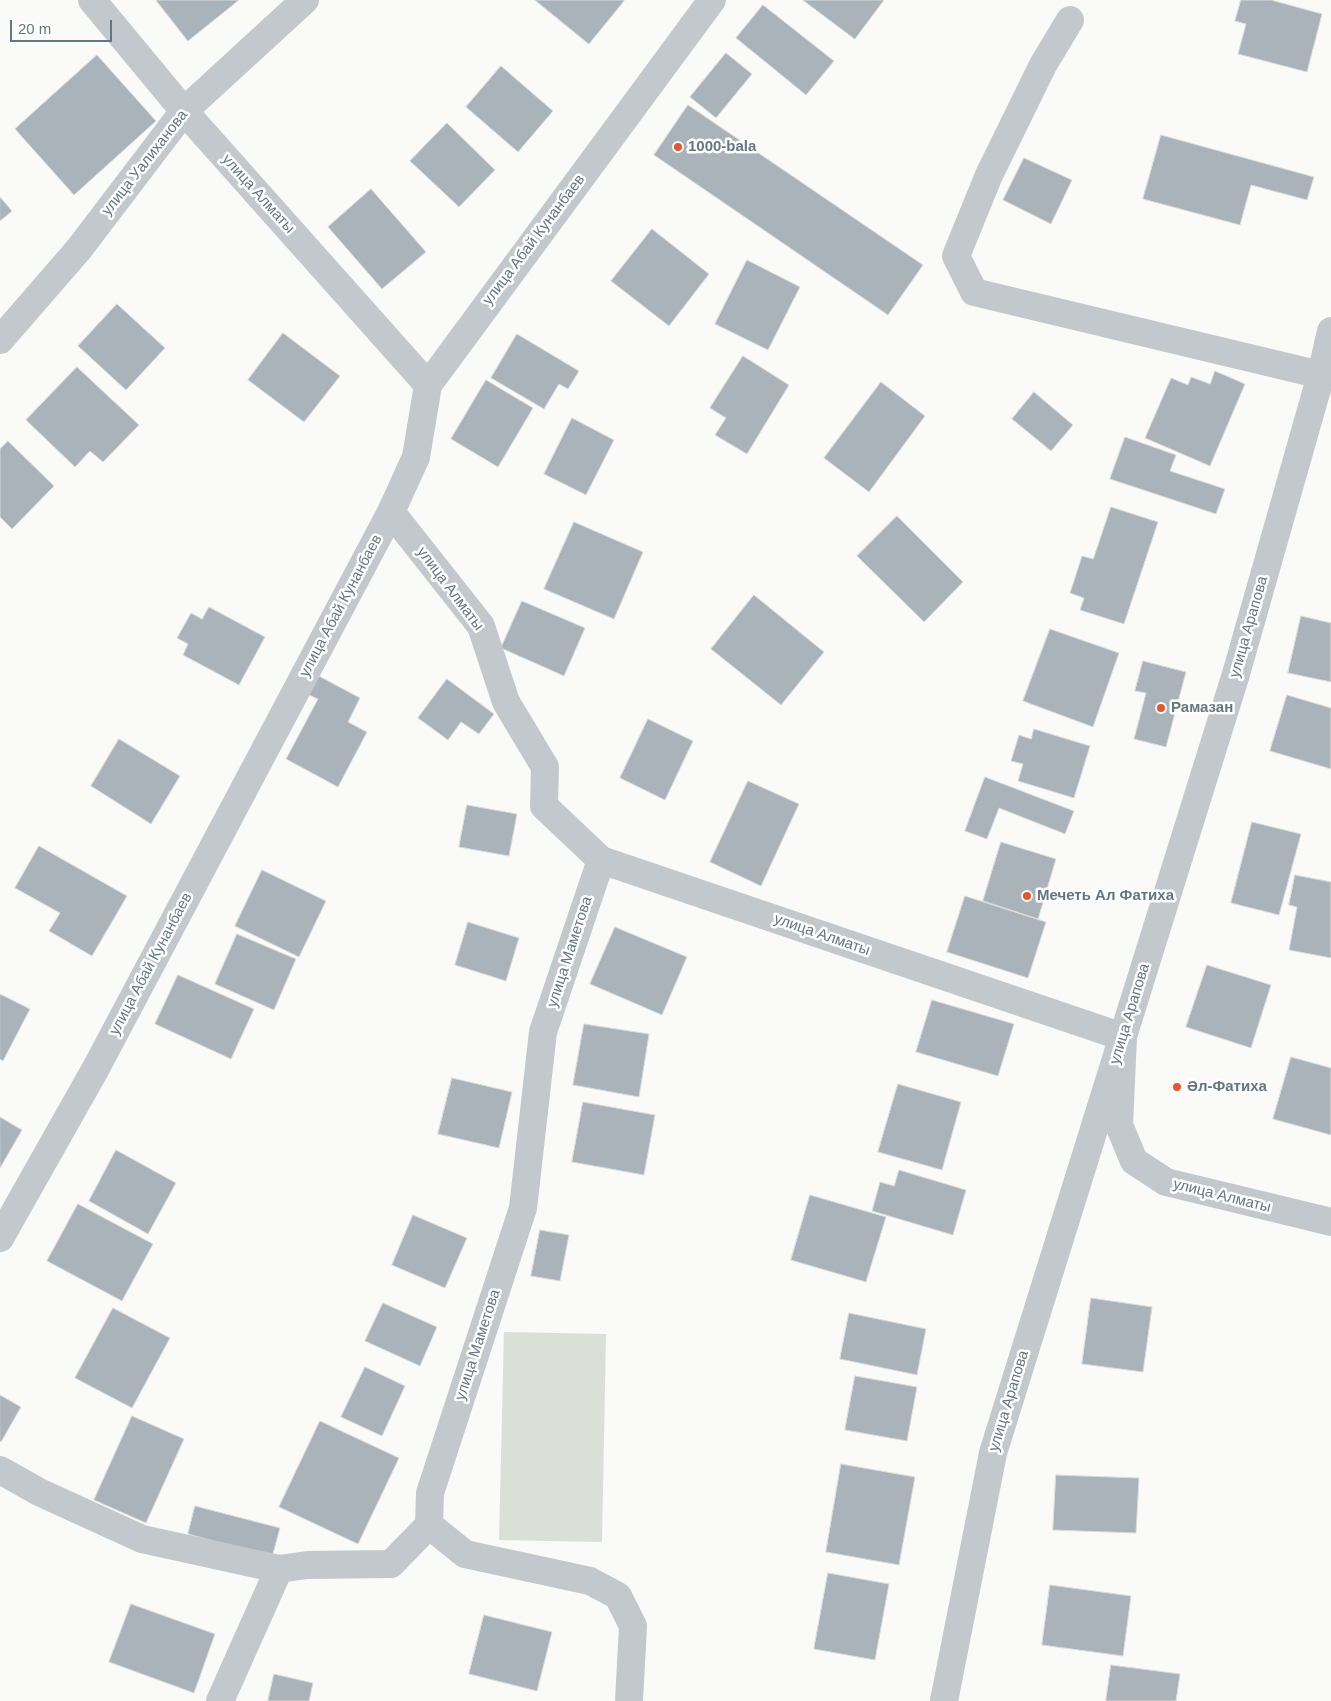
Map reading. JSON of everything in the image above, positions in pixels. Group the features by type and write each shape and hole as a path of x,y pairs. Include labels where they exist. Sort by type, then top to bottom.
{"street":[{"name":"улица Алматы","path":"92,0 184,111 428,384"},
{"name":"улица Уалиханова","path":"0,340 79,249 184,111 305,0"},
{"name":"улица Абай Кунанбаев","path":"0,1238 96,1068 391,512 416,457 428,384 712,0"},
{"path":"1070,20 1043,65 989,175 956,256 974,292 1321,375"},
{"name":"улица Арапова","path":"944,1701 992,1453 1236,674 1321,375 1331,331"},
{"name":"улица Алматы","path":"391,512 481,626 506,702 546,767 544,806 601,860 1123,1037 1119,1125 1134,1161 1166,1182 1331,1222"},
{"name":"улица Маметова","path":"429,1525 430,1493 522,1208 543,1032 601,860"},
{"path":"0,1470 39,1492 142,1539 279,1569 307,1565 391,1564 429,1525 465,1554 590,1581 618,1596 633,1626 629,1701"},
{"path":"220,1701 279,1569"}],"shaded area":[{"path":"504,1332 606,1334 602,1542 499,1540"}],"building":[{"path":"156,0 239,0 188,41"},
{"path":"535,0 624,0 624,1 589,44"},
{"path":"803,0 884,0 855,39"},
{"path":"1241,0 1271,0 1322,14 1307,72 1238,54 1246,24 1235,21"},
{"path":"763,5 834,61 806,95 736,38"},
{"path":"726,53 752,74 716,118 690,97"},
{"path":"97,55 156,121 74,195 15,129"},
{"path":"501,66 553,111 518,152 466,107"},
{"path":"688,105 923,265 888,315 654,155"},
{"path":"447,123 495,170 459,207 410,161"},
{"path":"1161,135 1314,177 1307,200 1251,185 1240,225 1143,199"},
{"path":"1024,158 1072,180 1051,224 1003,200"},
{"path":"371,189 426,252 382,289 328,227"},
{"path":"0,197 12,211 0,221"},
{"path":"652,229 709,274 669,326 611,281"},
{"path":"747,260 800,287 768,350 715,324"},
{"path":"117,304 165,348 126,390 78,346"},
{"path":"283,333 340,376 304,422 248,380"},
{"path":"517,334 579,371 568,389 559,384 544,409 491,378"},
{"path":"743,356 789,385 747,454 715,435 726,418 710,408"},
{"path":"77,367 139,425 103,462 90,451 75,467 26,420"},
{"path":"1215,371 1245,384 1210,466 1145,438 1171,378 1188,385 1191,377 1210,384"},
{"path":"486,380 533,408 498,467 451,439"},
{"path":"881,382 925,416 869,492 824,458"},
{"path":"1034,392 1073,425 1051,451 1012,419"},
{"path":"572,418 614,440 586,495 544,474"},
{"path":"1125,437 1176,455 1170,471 1225,489 1216,514 1110,479"},
{"path":"8,441 54,486 12,529 0,517 0,449"},
{"path":"1111,507 1158,522 1124,624 1080,610 1084,598 1070,593 1082,556 1093,559"},
{"path":"897,516 963,582 924,622 857,556"},
{"path":"574,522 643,552 614,619 544,589"},
{"path":"754,595 824,652 781,705 711,649"},
{"path":"522,601 585,628 564,676 501,648"},
{"path":"209,607 265,637 239,685 183,655 188,644 177,638 191,613 202,619"},
{"path":"1301,616 1331,623 1331,682 1288,673"},
{"path":"1050,629 1119,653 1093,727 1023,701"},
{"path":"1143,661 1186,672 1166,747 1134,739 1146,693 1135,691"},
{"path":"317,675 360,698 348,722 367,732 338,787 286,759 318,699 307,694"},
{"path":"447,679 494,714 479,734 461,722 448,740 418,718"},
{"path":"1287,695 1331,708 1331,769 1270,751"},
{"path":"648,719 693,741 665,800 620,778"},
{"path":"1034,729 1090,746 1074,798 1018,781 1023,764 1011,761 1019,735 1031,739"},
{"path":"119,739 180,776 151,824 91,786"},
{"path":"985,777 1074,811 1065,834 999,808 987,839 965,831"},
{"path":"748,781 799,804 761,886 710,862"},
{"path":"467,805 517,814 509,856 459,847"},
{"path":"1252,822 1301,834 1279,915 1231,903"},
{"path":"1001,842 1056,859 1038,919 983,901"},
{"path":"39,846 127,896 92,956 49,931 60,913 15,888"},
{"path":"262,870 326,901 299,957 235,926"},
{"path":"1295,875 1331,882 1331,958 1289,950 1297,907 1289,905"},
{"path":"965,896 1046,922 1028,978 947,952"},
{"path":"468,922 519,938 506,981 455,965"},
{"path":"615,927 687,957 662,1015 590,984"},
{"path":"237,934 296,959 274,1010 215,984"},
{"path":"1207,965 1271,985 1251,1048 1186,1027"},
{"path":"178,975 254,1009 231,1059 155,1024"},
{"path":"0,994 30,1009 3,1061 0,1059"},
{"path":"932,1000 1014,1024 998,1076 916,1052"},
{"path":"584,1024 649,1034 639,1097 573,1085"},
{"path":"1291,1057 1331,1068 1331,1135 1273,1119"},
{"path":"452,1078 512,1092 499,1148 438,1134"},
{"path":"898,1084 961,1102 942,1170 878,1152"},
{"path":"583,1102 655,1115 644,1175 572,1162"},
{"path":"0,1117 22,1130 0,1168"},
{"path":"116,1150 176,1183 148,1234 89,1201"},
{"path":"899,1170 966,1190 953,1235 872,1211 880,1182 894,1186"},
{"path":"810,1195 886,1217 866,1282 791,1260"},
{"path":"78,1204 153,1244 122,1301 47,1261"},
{"path":"413,1215 467,1238 445,1288 392,1265"},
{"path":"540,1230 569,1235 560,1281 531,1276"},
{"path":"1091,1298 1152,1307 1143,1372 1082,1364"},
{"path":"383,1303 437,1327 420,1366 365,1341"},
{"path":"113,1308 170,1338 132,1408 75,1378"},
{"path":"849,1313 926,1329 917,1375 840,1359"},
{"path":"365,1367 405,1386 382,1436 341,1417"},
{"path":"855,1376 917,1387 907,1441 845,1430"},
{"path":"0,1395 21,1407 1,1442 0,1441"},
{"path":"132,1416 184,1439 146,1523 94,1500"},
{"path":"320,1421 399,1458 358,1544 279,1507"},
{"path":"841,1464 915,1477 899,1565 826,1552"},
{"path":"1056,1475 1139,1478 1136,1533 1053,1530"},
{"path":"195,1506 280,1528 272,1557 188,1534"},
{"path":"828,1573 889,1584 875,1660 814,1649"},
{"path":"1050,1585 1131,1596 1123,1656 1042,1645"},
{"path":"131,1604 215,1634 194,1693 109,1662"},
{"path":"484,1615 552,1632 537,1691 469,1674"},
{"path":"1111,1665 1180,1674 1176,1701 1106,1701"},
{"path":"274,1674 313,1683 309,1701 268,1701"}],"place":[{"name":"1000-bala","path":"678,147"},
{"name":"Рамазан","path":"1161,708"},
{"name":"Мечеть Ал Фатиха","path":"1027,896"},
{"name":"Әл-Фатиха","path":"1177,1087"}]}
